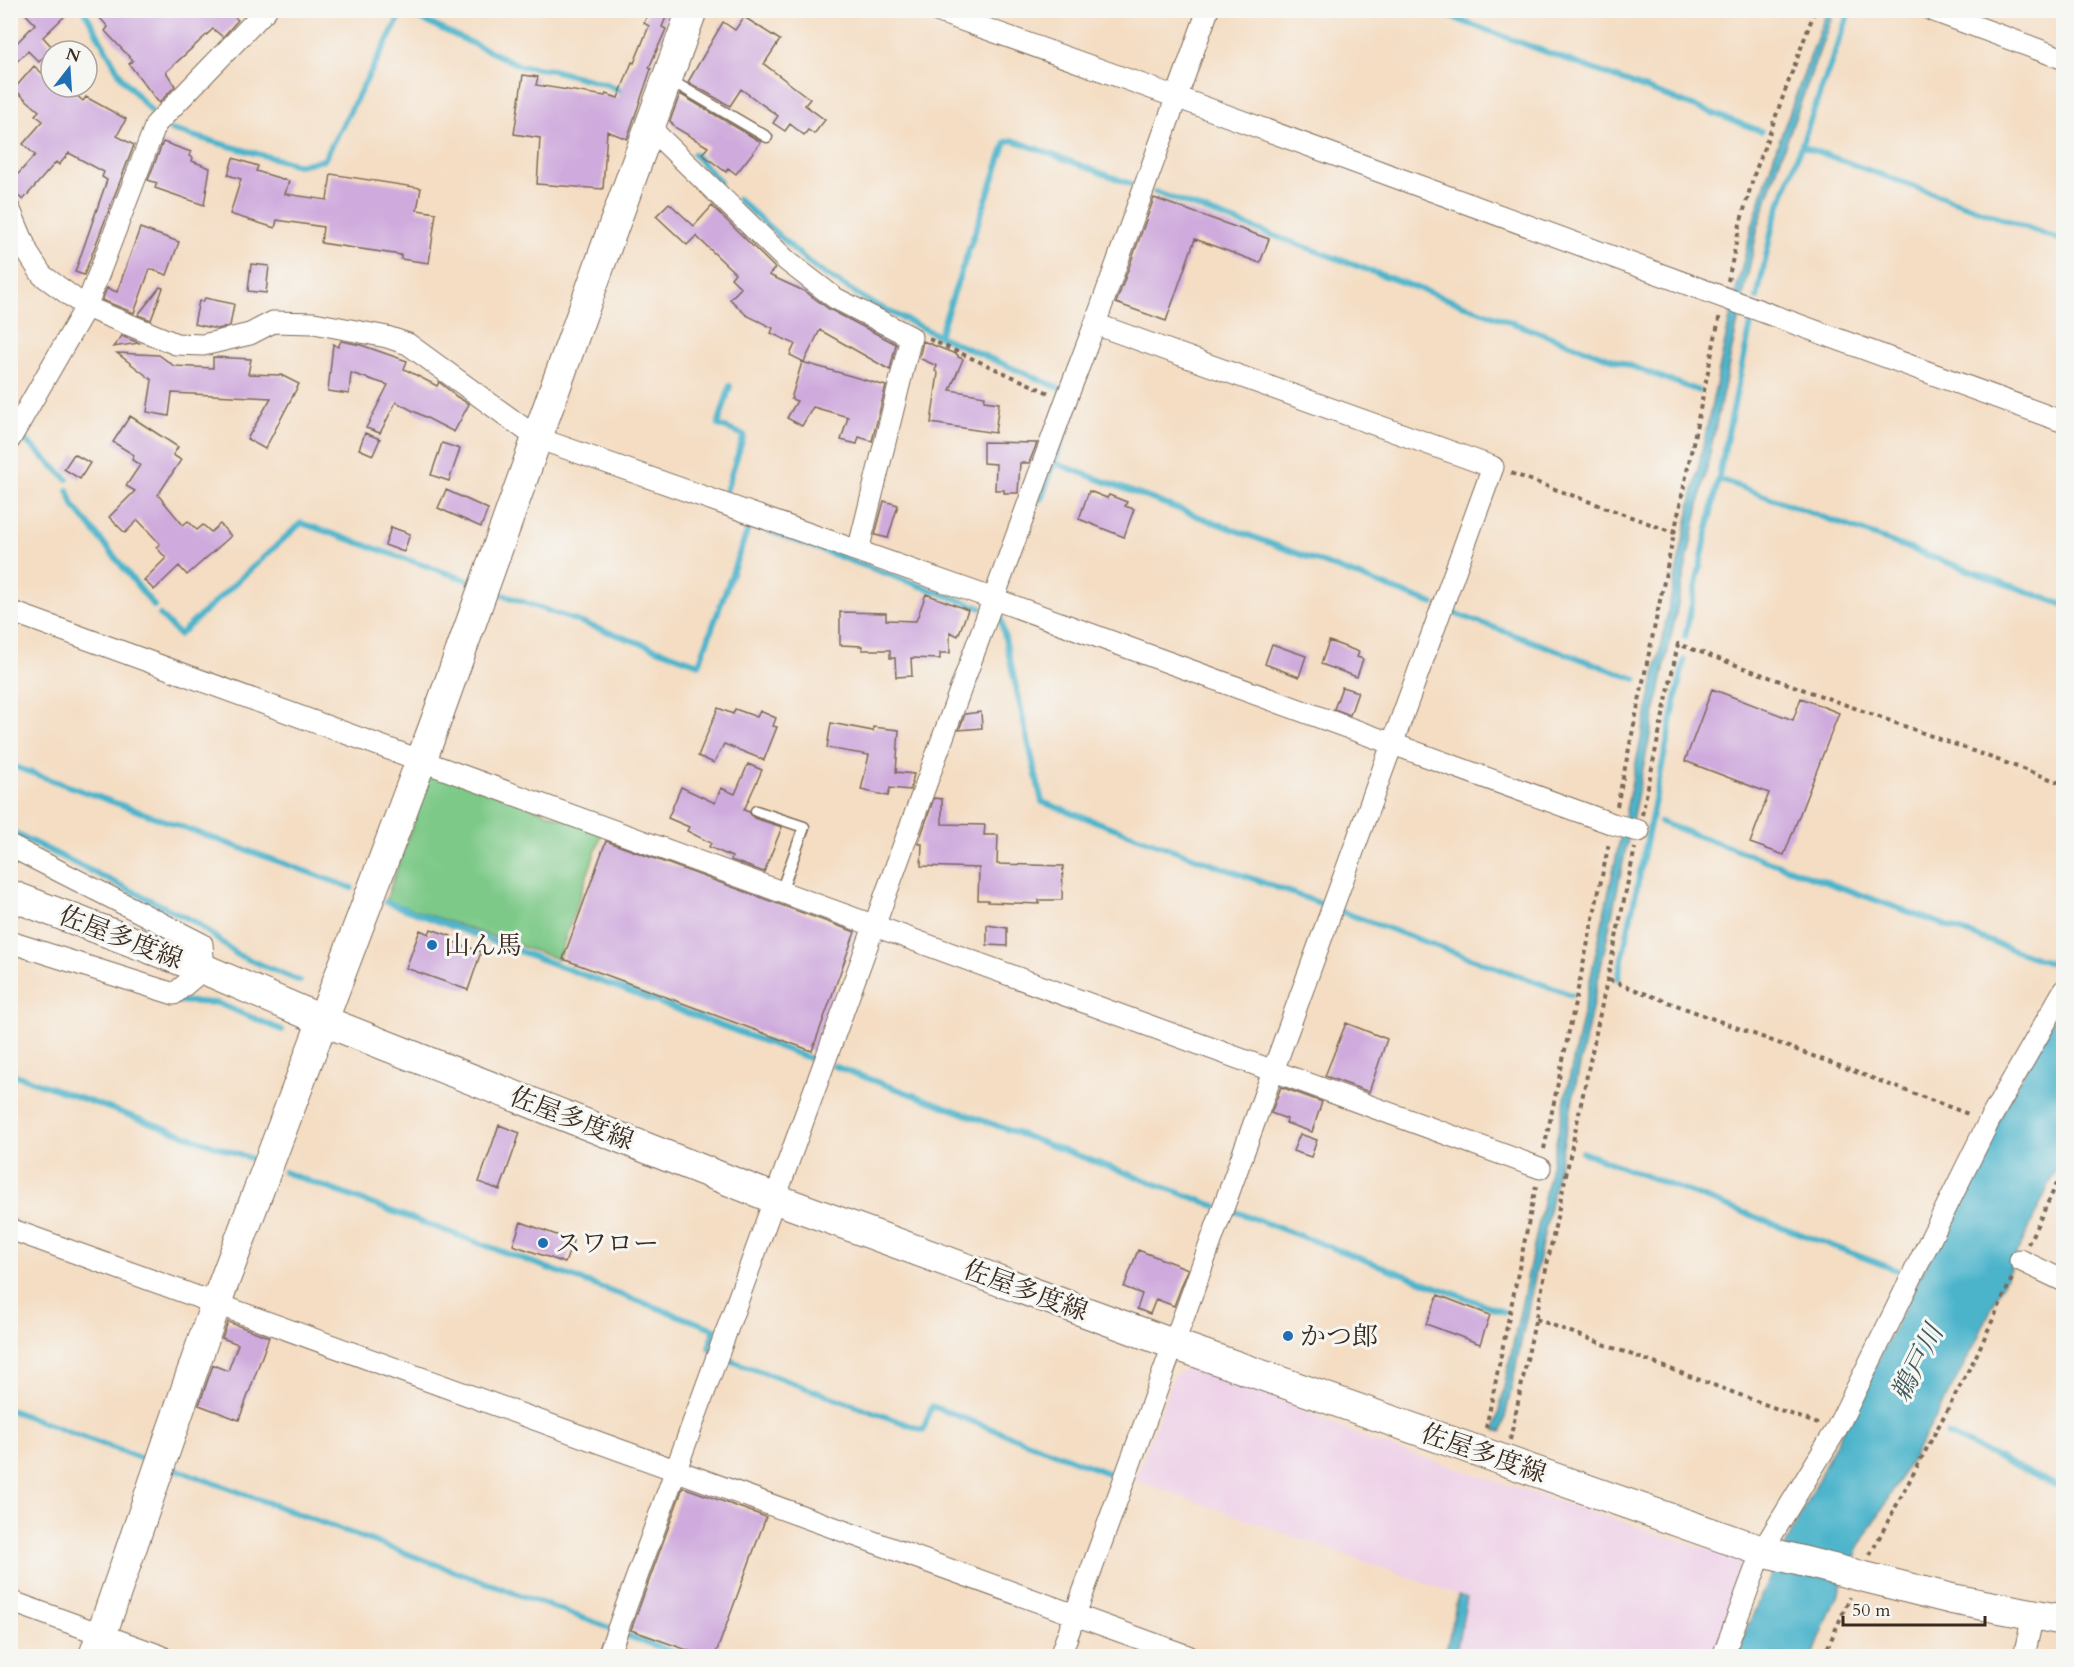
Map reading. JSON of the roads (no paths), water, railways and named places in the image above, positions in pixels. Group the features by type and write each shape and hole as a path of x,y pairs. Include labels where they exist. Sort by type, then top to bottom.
{"main road":[{"path":"98,1646 216,1303 439,712 692,10"},
{"name":"佐屋多度線","path":"10,895 204,969 324,1021 776,1199 1173,1344 1768,1553 1952,1599 2064,1620"}],"street":[{"path":"10,439 86,307 156,124 266,10"},
{"path":"934,10 2064,422"},
{"path":"608,1656 1208,10"},
{"path":"1931,10 2064,59"},
{"path":"649,127 787,261 836,298 911,337 858,551"},
{"path":"10,210 29,255 42,275 86,307 176,344 203,345 250,334 273,322 314,322 387,337 408,344 537,438 994,599 1613,824 1639,831"},
{"path":"1060,1656 1494,467 1095,324"},
{"path":"10,611 1540,1168"},
{"path":"10,846 202,944 204,969 174,994 10,942"},
{"path":"1723,1656 1768,1553 1836,1430 1989,1121 2064,990"},
{"path":"10,1229 1188,1656"},
{"path":"2020,1260 2064,1281"},
{"path":"10,1601 98,1646 161,1656"},
{"path":"2024,1656 2033,1615"}],"lane":[{"path":"667,78 767,137"},
{"path":"756,811 804,827 781,892"}],"water":[{"path":"1827,11 1834,11 1758,227 1502,1432 1495,1430 1733,304 1752,226 1775,152"},
{"name":"鵜戸川","path":"2063,1003 2063,1155 1972,1350 1931,1426 1860,1546 1813,1656 1735,1656 1761,1596 1828,1459 2032,1055"},
{"path":"1458,1595 1467,1598 1455,1656 1445,1656"}],"waterway":[{"path":"84,10 122,78 151,111"},
{"path":"1432,10 1761,131"},
{"path":"1757,298 1773,224 1850,10"},
{"path":"171,130 298,165 324,160 403,11 521,66 552,70 609,85 627,94"},
{"path":"939,336 1006,142 1013,140 1131,184"},
{"path":"1802,146 2064,241"},
{"path":"694,154 720,182"},
{"path":"1155,192 1699,391"},
{"path":"738,199 815,268 872,303 939,336 1061,389"},
{"path":"1685,637 1752,319"},
{"path":"725,494 744,435 718,425 730,386"},
{"path":"1041,500 1078,397"},
{"path":"23,438 67,479"},
{"path":"1055,463 1433,604"},
{"path":"1724,481 2064,605"},
{"path":"68,490 73,505 154,606"},
{"path":"736,519 981,608"},
{"path":"160,615 179,635 301,523 470,581"},
{"path":"498,593 699,664 750,524"},
{"path":"1448,611 1636,679"},
{"path":"1000,616 1042,802 1325,905"},
{"path":"1618,979 1684,660"},
{"path":"10,765 352,888"},
{"path":"1660,822 2055,965"},
{"path":"10,831 195,922 238,955 300,981"},
{"path":"386,902 814,1060"},
{"path":"1340,911 1572,995"},
{"path":"174,1001 217,1003 282,1030"},
{"path":"834,1066 1216,1206"},
{"path":"10,1073 255,1160"},
{"path":"1582,1152 1902,1272"},
{"path":"284,1172 715,1329 709,1348"},
{"path":"1231,1210 1504,1312"},
{"path":"726,1359 923,1430 932,1406 1118,1477"},
{"path":"10,1410 148,1461"},
{"path":"1947,1434 2064,1489"},
{"path":"173,1468 610,1628"},
{"path":"625,1635 684,1656"}],"place":[{"name":"山ん馬","path":"432,945"},
{"name":"スワロー","path":"543,1243"},
{"name":"かつ郎","path":"1288,1336"}]}
